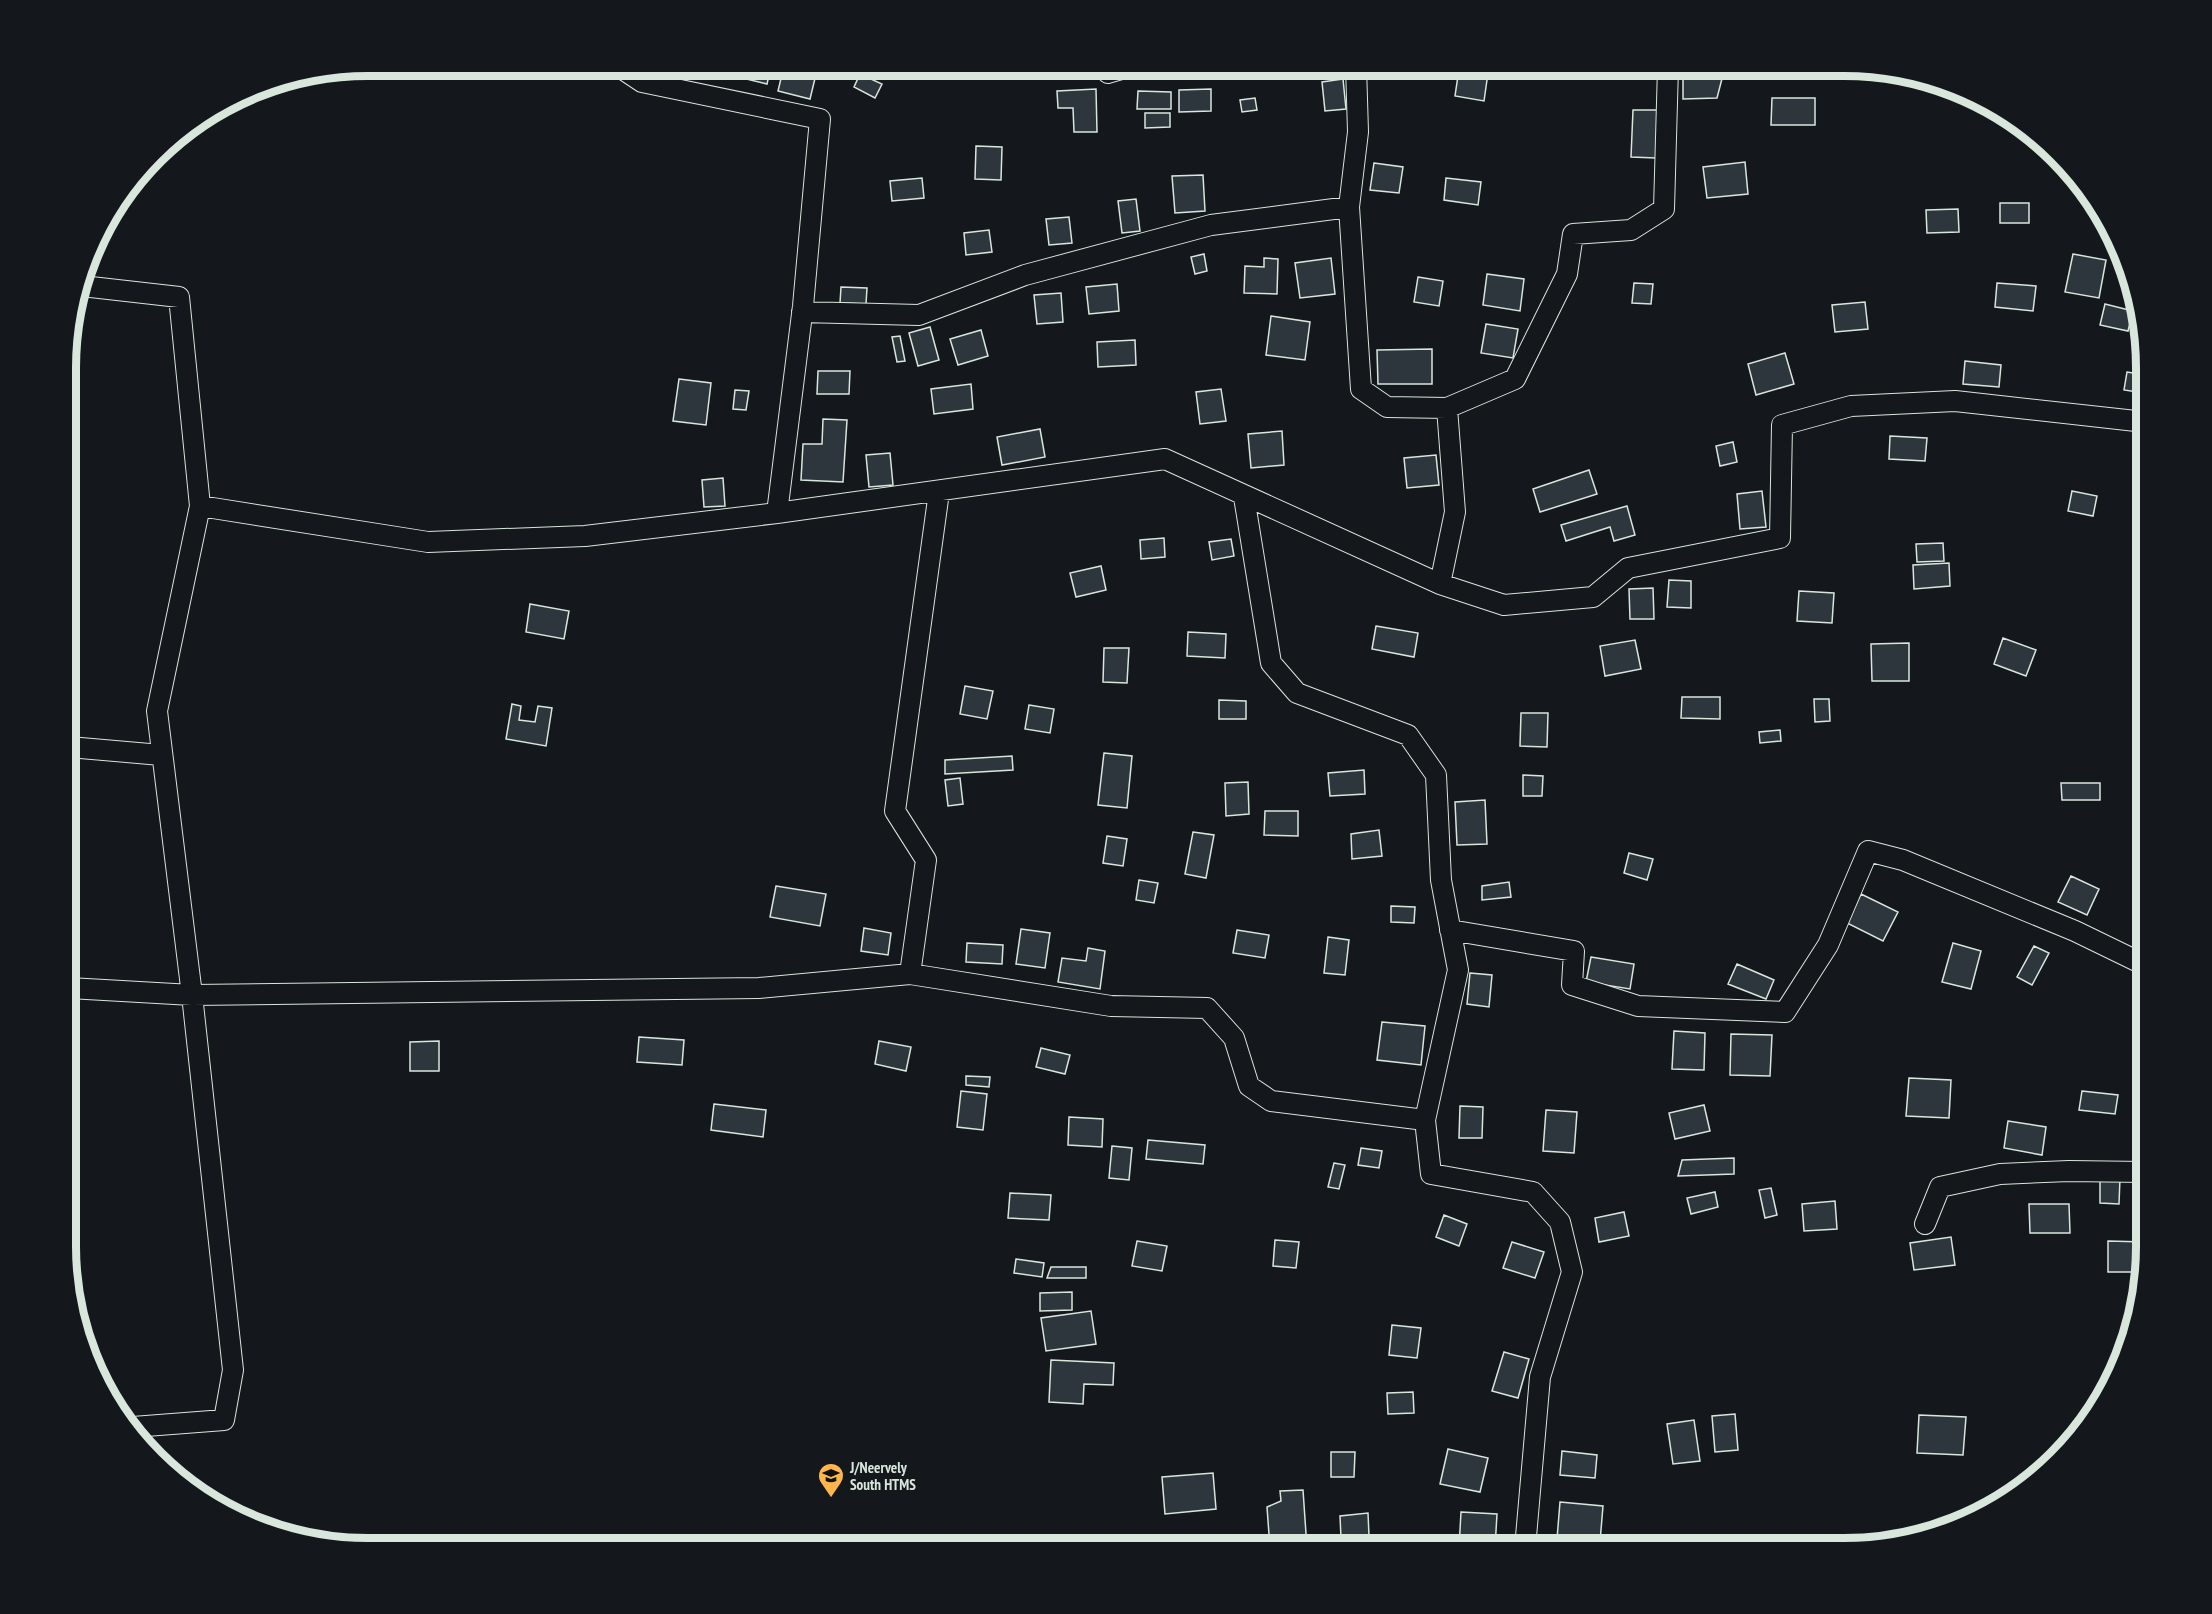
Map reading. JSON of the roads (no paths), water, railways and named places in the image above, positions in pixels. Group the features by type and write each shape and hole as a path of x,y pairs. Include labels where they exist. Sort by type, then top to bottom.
{"street":[{"path":"633,76 642,82 820,119 802,312 777,513"},
{"path":"1356,76 1358,132 1349,207 1361,389 1387,407 1447,408 1515,380 1567,274 1573,234 1631,230 1664,209 1668,76"},
{"path":"802,312 919,315 1025,275 1211,225 1349,207"},
{"path":"88,287 179,297 200,506 156,711 192,995 233,1370 224,1419 140,1426"},
{"path":"200,506 428,542 585,536 939,492 1165,459 1244,497 1440,584 1504,605 1593,597 1628,568 1780,538 1782,425 1851,406 1955,401 2136,421"},
{"path":"1440,584 1455,512 1447,408"},
{"path":"910,974 927,860 895,812 939,492"},
{"path":"1244,497 1271,663 1297,693 1408,735 1437,775 1441,880 1458,970 1425,1120 1431,1174 1533,1192 1560,1222 1572,1272 1540,1377 1526,1538"},
{"path":"76,748 161,755"},
{"path":"1450,930 1574,951 1572,985 1638,1006 1785,1012 1828,945 1868,851 1903,860 2075,931 2136,961"},
{"path":"76,988 192,995 759,988 910,974 1111,1006 1207,1008 1234,1038 1249,1086 1271,1101 1425,1120"},
{"path":"1925,1224 1940,1187 2000,1174 2069,1170 2136,1172"}],"place":[{"name":"J/Neervely South HTMS","path":"831,1499"}]}
